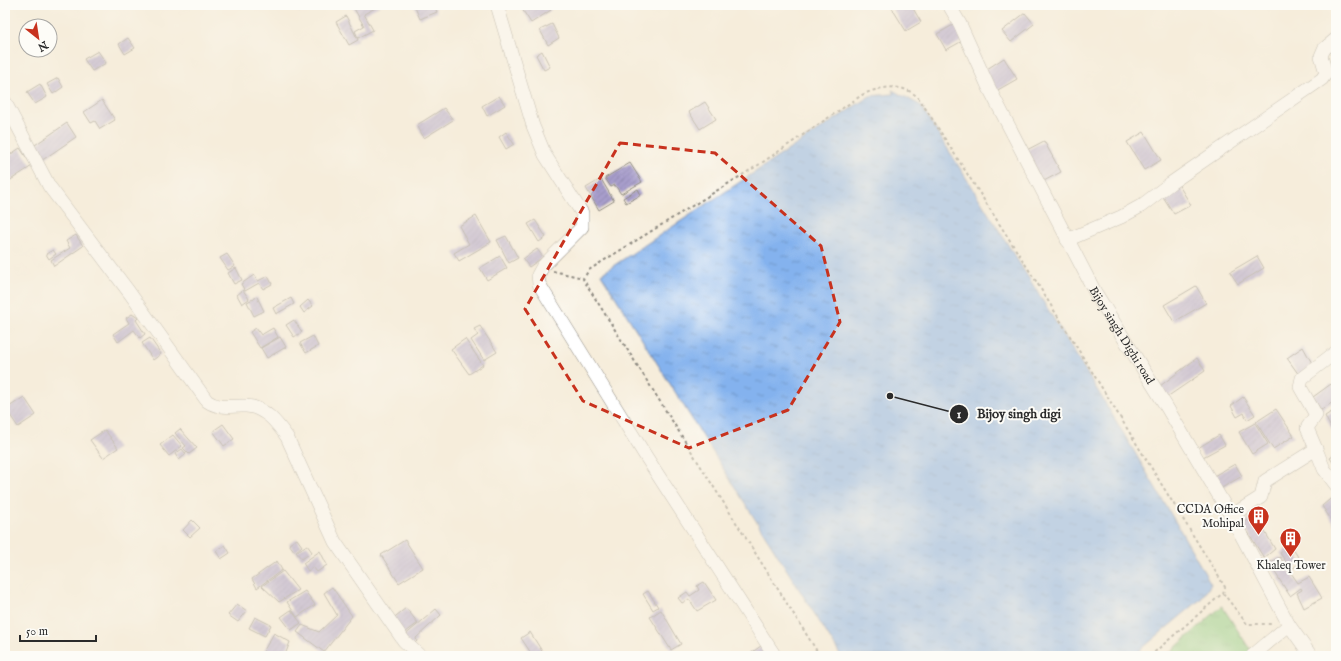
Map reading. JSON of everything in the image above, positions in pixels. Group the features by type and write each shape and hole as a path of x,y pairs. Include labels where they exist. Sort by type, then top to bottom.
{"street":[{"path":"497,5 533,126 544,155 582,213 582,227 542,269 538,275 539,284 645,455 775,656"},
{"name":"Bijoy singh Dighi road","path":"949,5 960,24 988,86 1095,292 1232,516 1288,623 1311,656"},
{"path":"1067,240 1121,217 1141,206 1171,183 1322,78 1326,73 1326,69 1320,56 1324,49 1336,39"},
{"path":"5,102 49,186 134,298 207,401 219,407 247,406 256,408 277,423 287,437 335,542 404,641 420,656"},
{"path":"1336,352 1302,378 1300,387 1316,415 1307,428 1324,469 1336,484"},
{"path":"1232,516 1261,497 1265,481 1316,449"},
{"path":"1252,656 1288,623"}],"path":[{"path":"583,278 589,270 760,164 862,95 871,91 889,88 906,89 914,93 920,100 1005,233 1225,587 1223,593 1150,656"},
{"path":"542,269 583,278"},
{"path":"583,278 588,291 820,656"},
{"path":"1223,593 1247,624 1260,625 1288,623"}],"highlighted area":[{"path":"620,143 715,153 821,246 840,322 788,410 689,448 583,401 525,309"}],"green space":[{"path":"1222,606 1251,651 1244,656 1166,656"}],"water":[{"path":"892,90 920,105 1105,402 1211,584 1201,599 1133,656 841,656 601,274 870,96 894,94"}],"building":[{"path":"294,5 311,5 298,12"},
{"path":"352,5 381,5 364,14 373,30 358,38 355,31 364,26"},
{"path":"414,5 434,5 437,12 420,19"},
{"path":"547,5 551,10 531,23 520,6"},
{"path":"890,5 911,5 921,22 906,31"},
{"path":"1025,13 1034,24 1011,42 1002,31"},
{"path":"346,16 358,40 349,45 336,22"},
{"path":"552,24 559,38 548,45 540,30"},
{"path":"955,24 964,40 946,50 937,34"},
{"path":"128,38 135,48 125,54 119,44"},
{"path":"98,51 106,63 92,71 84,59"},
{"path":"542,51 550,67 544,70 536,55"},
{"path":"1004,58 1017,79 996,91 984,71"},
{"path":"58,78 63,87 53,94 47,84"},
{"path":"40,84 47,97 35,104 27,92"},
{"path":"499,96 505,105 487,116 482,106"},
{"path":"102,100 115,120 100,129 95,121 91,123 84,112"},
{"path":"705,102 716,119 700,129 689,112"},
{"path":"444,108 453,120 424,138 417,125"},
{"path":"67,123 76,137 41,161 32,147"},
{"path":"506,132 514,144 506,149 499,137"},
{"path":"1144,132 1161,160 1144,170 1127,142"},
{"path":"1044,141 1061,172 1042,182 1025,151"},
{"path":"20,148 32,166 6,183 5,158"},
{"path":"630,163 642,182 621,194 615,185 611,187 605,178"},
{"path":"601,179 614,201 599,210 586,188"},
{"path":"1178,184 1191,205 1174,214 1162,195"},
{"path":"638,189 641,195 626,203 623,198"},
{"path":"476,216 491,242 459,261 454,253 469,244 459,226"},
{"path":"535,220 546,237 539,242 528,224"},
{"path":"76,235 83,246 54,266 51,260 70,248 66,241"},
{"path":"506,236 518,258 509,263 497,240"},
{"path":"537,249 543,257 529,267 523,259"},
{"path":"53,250 56,254 49,259 46,254"},
{"path":"227,254 235,266 228,270 220,258"},
{"path":"500,256 507,268 487,280 480,268"},
{"path":"1257,256 1264,268 1238,284 1230,272"},
{"path":"236,268 242,280 234,284 228,273"},
{"path":"254,275 258,281 268,276 272,284 263,289 259,283 245,291 241,284"},
{"path":"1196,286 1206,303 1174,322 1164,305"},
{"path":"243,290 249,299 242,304 237,295"},
{"path":"257,297 264,311 254,316 247,302"},
{"path":"291,298 294,304 276,314 273,308"},
{"path":"308,300 313,306 304,313 300,307"},
{"path":"132,314 138,318 136,320 145,334 140,338 134,330 118,342 113,334 129,323 126,318"},
{"path":"294,320 302,332 294,337 286,325"},
{"path":"480,326 497,352 484,360 471,340 478,335 474,329"},
{"path":"256,328 261,335 273,328 278,337 260,348 250,332"},
{"path":"313,336 318,346 306,353 300,343"},
{"path":"280,337 286,347 267,358 261,348"},
{"path":"150,338 161,354 153,360 142,343"},
{"path":"465,339 483,365 469,374 451,349"},
{"path":"1303,347 1313,365 1299,375 1287,358"},
{"path":"1197,358 1205,371 1167,397 1160,386"},
{"path":"1331,384 1336,390 1336,400 1321,410 1313,397"},
{"path":"24,397 36,415 18,427 6,409"},
{"path":"1243,397 1255,415 1247,420 1244,413 1237,417 1231,406"},
{"path":"1276,409 1294,436 1273,449 1256,422"},
{"path":"1336,409 1336,432 1334,434 1325,416"},
{"path":"1255,423 1268,444 1252,454 1239,432"},
{"path":"223,424 234,439 224,446 213,431"},
{"path":"180,429 197,448 189,454 183,448 186,446 175,433"},
{"path":"105,430 118,448 103,458 90,440"},
{"path":"173,435 182,446 169,456 160,445"},
{"path":"1219,435 1225,445 1203,457 1198,448"},
{"path":"182,449 186,454 179,460 175,454"},
{"path":"1336,454 1336,467 1330,458"},
{"path":"1235,464 1242,476 1220,489 1212,477"},
{"path":"1336,494 1336,523 1334,524 1322,506"},
{"name":"CCDA Office Mohipal","path":"1255,515 1275,549 1264,558 1243,524"},
{"path":"192,520 200,528 190,537 183,530"},
{"path":"297,539 302,546 295,552 289,544"},
{"path":"405,540 423,568 399,583 381,555"},
{"path":"225,545 230,553 221,559 216,551"},
{"path":"307,545 312,552 302,559 296,552"},
{"name":"Khaleq Tower","path":"1291,546 1302,563 1291,569 1280,553"},
{"path":"320,551 327,565 317,572 313,567 308,571 303,563"},
{"path":"1280,557 1298,583 1309,577 1322,598 1304,608 1297,593 1302,590 1301,588 1290,596 1269,563"},
{"path":"277,561 282,570 257,588 252,579"},
{"path":"283,571 298,590 279,602 262,586"},
{"path":"704,582 716,600 697,611 689,599 682,603 678,598 687,592 690,596 699,590 697,586"},
{"path":"332,587 352,616 324,652 297,632 302,625 319,632 337,615 324,593"},
{"path":"305,591 315,605 297,617 287,602"},
{"path":"648,591 658,607 653,610 643,594"},
{"path":"237,604 247,611 238,622 228,615"},
{"path":"406,608 418,623 402,635 391,620"},
{"path":"436,609 441,615 416,638 417,641 412,646 403,637"},
{"path":"291,610 301,623 291,630 281,617"},
{"path":"661,610 681,644 671,650 650,617"},
{"path":"255,617 271,625 265,636 249,628"},
{"path":"530,632 545,656 533,656 521,638"},
{"path":"274,633 290,642 285,655 282,653 280,656 269,656 263,652"},
{"path":"765,643 771,656 747,656"}],"place":[{"name":"Bijoy singh digi","path":"890,396"},
{"name":"CCDA Office Mohipal","path":"1259,536"},
{"name":"Khaleq Tower","path":"1291,558"}]}
